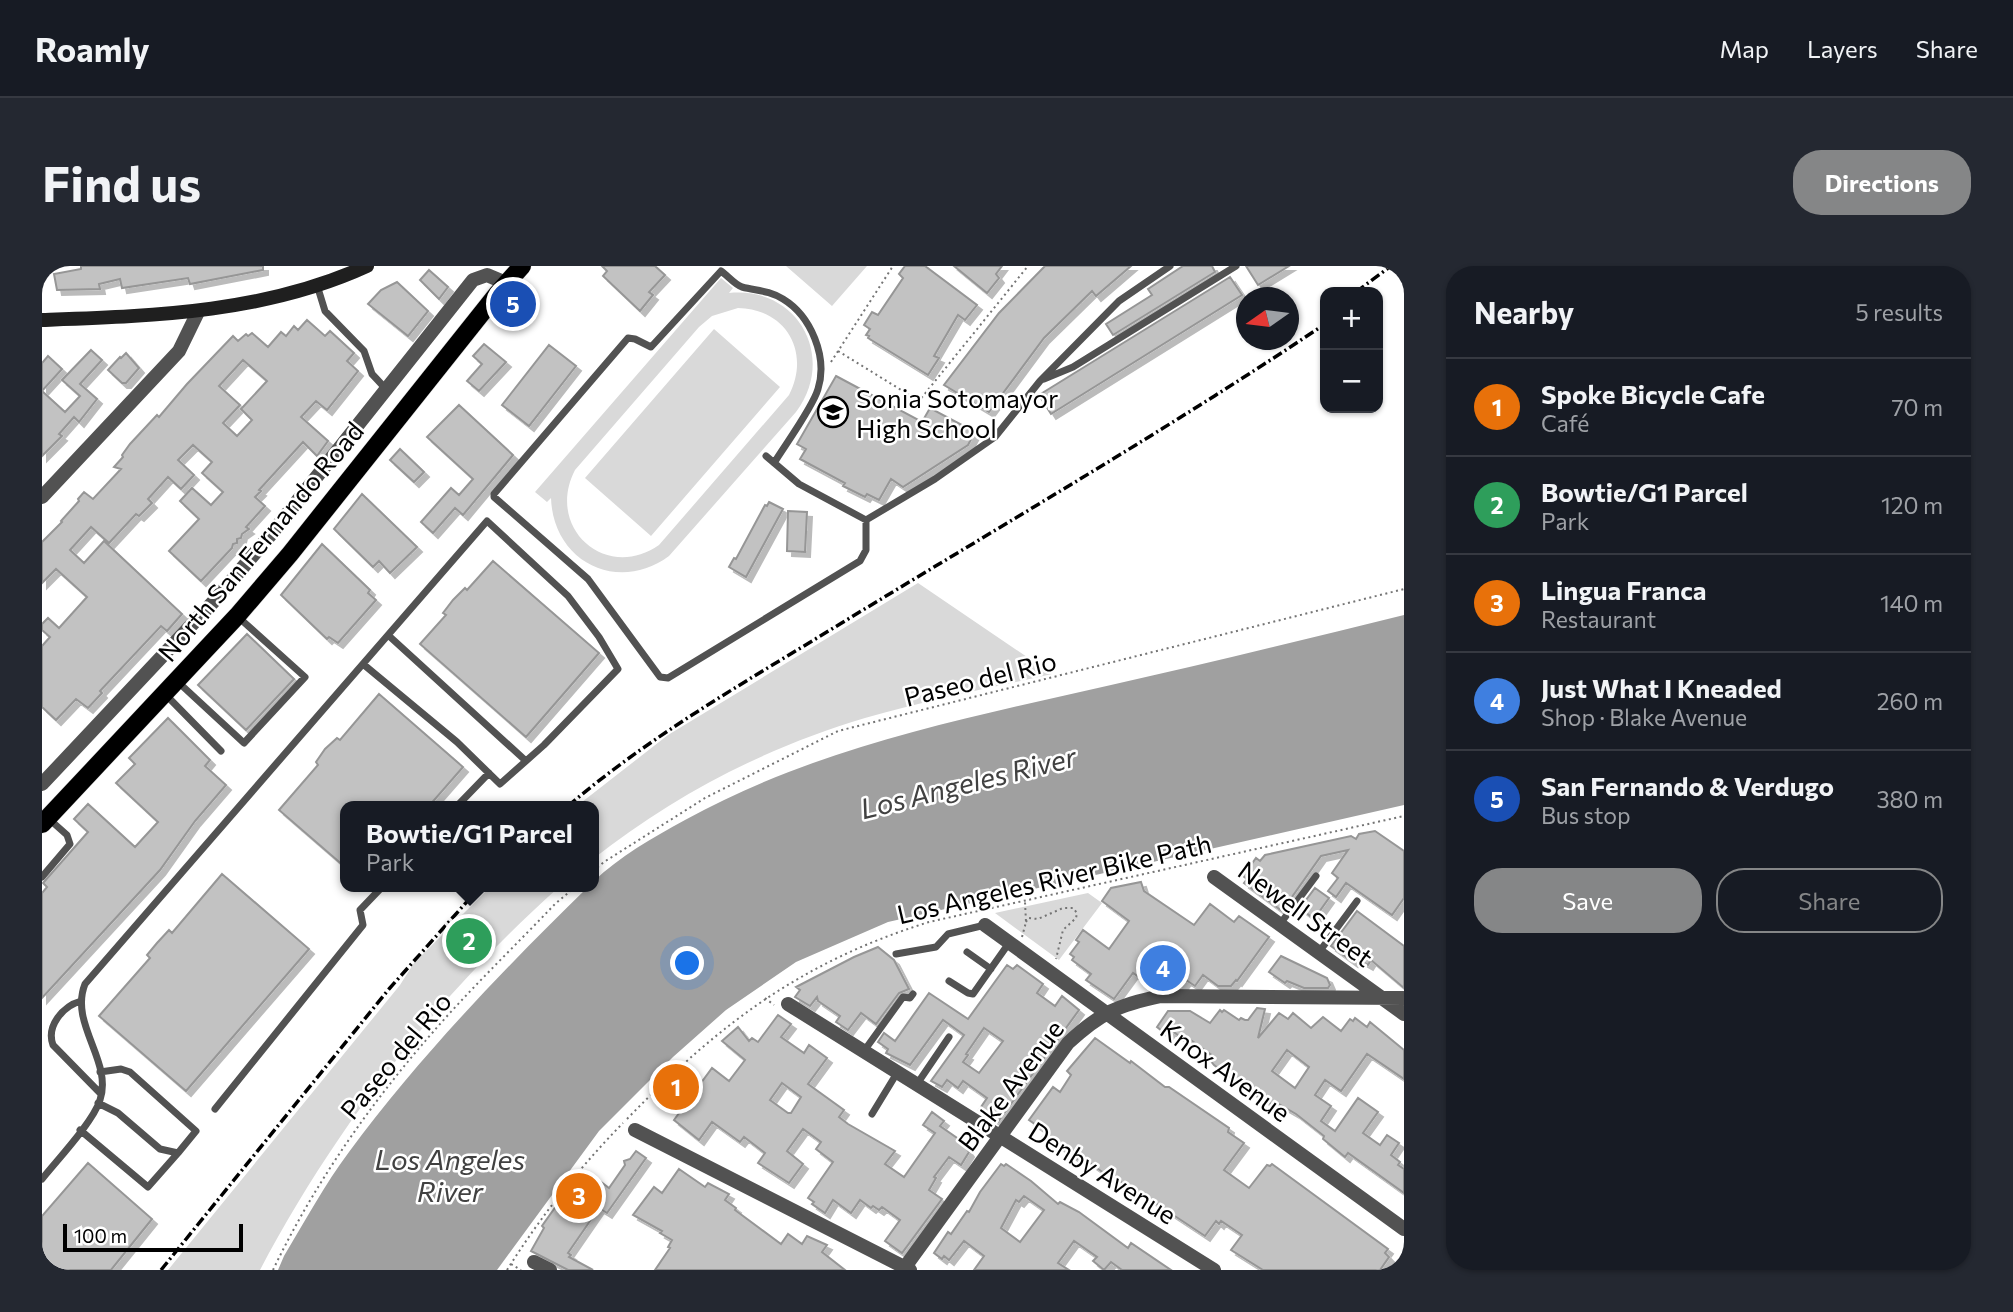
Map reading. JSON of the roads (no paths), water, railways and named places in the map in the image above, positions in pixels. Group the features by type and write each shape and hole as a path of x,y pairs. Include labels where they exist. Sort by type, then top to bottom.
{"main road":[{"path":"42,320 198,312 257,302 317,285 367,266"},
{"name":"North San Fernando Road","path":"45,821 171,687 290,554 513,273"}],"street":[{"name":"North San Fernando Road","path":"42,784 216,598 272,533 473,280 487,275 513,273"},
{"path":"42,497 179,351 198,312"},
{"name":"Newell Street","path":"1214,877 1404,1014"},
{"name":"Knox Avenue","path":"985,925 1404,1229"},
{"name":"Blake Avenue","path":"907,1269 1068,1043 1091,1021 1127,1003 1161,996 1404,998"},
{"name":"Denby Avenue","path":"788,1004 1214,1270"},
{"path":"635,1130 907,1269"},
{"path":"534,1262 550,1270"}],"lane":[{"path":"866,520 995,437 1040,381 1119,301 1170,266"},
{"path":"1040,381 1073,367 1236,266"},
{"path":"774,463 818,391 821,377 818,347 799,313 788,302 760,289 741,287 721,271 651,348 628,338 494,497 587,579 660,677 668,678 860,561 866,550 866,520"},
{"path":"317,285 325,311 365,351 372,374 386,389"},
{"path":"766,456 799,484 866,520"},
{"path":"42,1179 80,1130 101,1094 100,1072 81,1012 80,1001 85,984 487,521 568,596 599,637 618,669 500,784 457,742 363,664"},
{"path":"171,687 244,743 305,677 237,615"},
{"path":"388,635 526,761"},
{"path":"171,687 221,751"},
{"path":"462,801 489,773"},
{"path":"42,877 69,844 67,835 45,821"},
{"path":"1280,924 1316,876"},
{"path":"215,1109 363,925 360,910 377,892"},
{"path":"1319,952 1357,901"},
{"path":"895,954 936,947 948,934 985,925"},
{"path":"949,981 973,994 1009,942"},
{"path":"967,952 991,969"},
{"path":"863,1051 903,997 910,998 913,994"},
{"path":"80,1001 67,1007 52,1025 51,1039 53,1045 101,1094"},
{"path":"917,1084 949,1037"},
{"path":"80,1130 148,1187 196,1131 130,1072 121,1069 100,1072"},
{"path":"872,1114 898,1072"},
{"path":"98,1103 118,1113 160,1149 178,1153"}],"water":[{"name":"Los Angeles River","path":"1404,615 1404,805 888,922 796,962 726,1010 673,1057 599,1131 497,1270 278,1270 340,1164 404,1082 463,1015 583,892 599,892 599,877 625,856 685,820 735,795 839,754 947,723"}],"railway":[{"path":"1363,287 1391,266"},
{"path":"574,801 632,756 700,710 1145,439 1320,327"},
{"path":"161,1270 389,989 476,892"}],"place":[{"name":"San Fernando & Verdugo","path":"513,304"},
{"name":"Sonia Sotomayor High School","path":"833,412"},
{"name":"Bowtie/G1 Parcel","path":"469,941"},
{"name":"Just What I Kneaded","path":"1163,968"},
{"name":"Spoke Bicycle Cafe","path":"676,1087"},
{"name":"Lingua Franca","path":"579,1196"}]}
